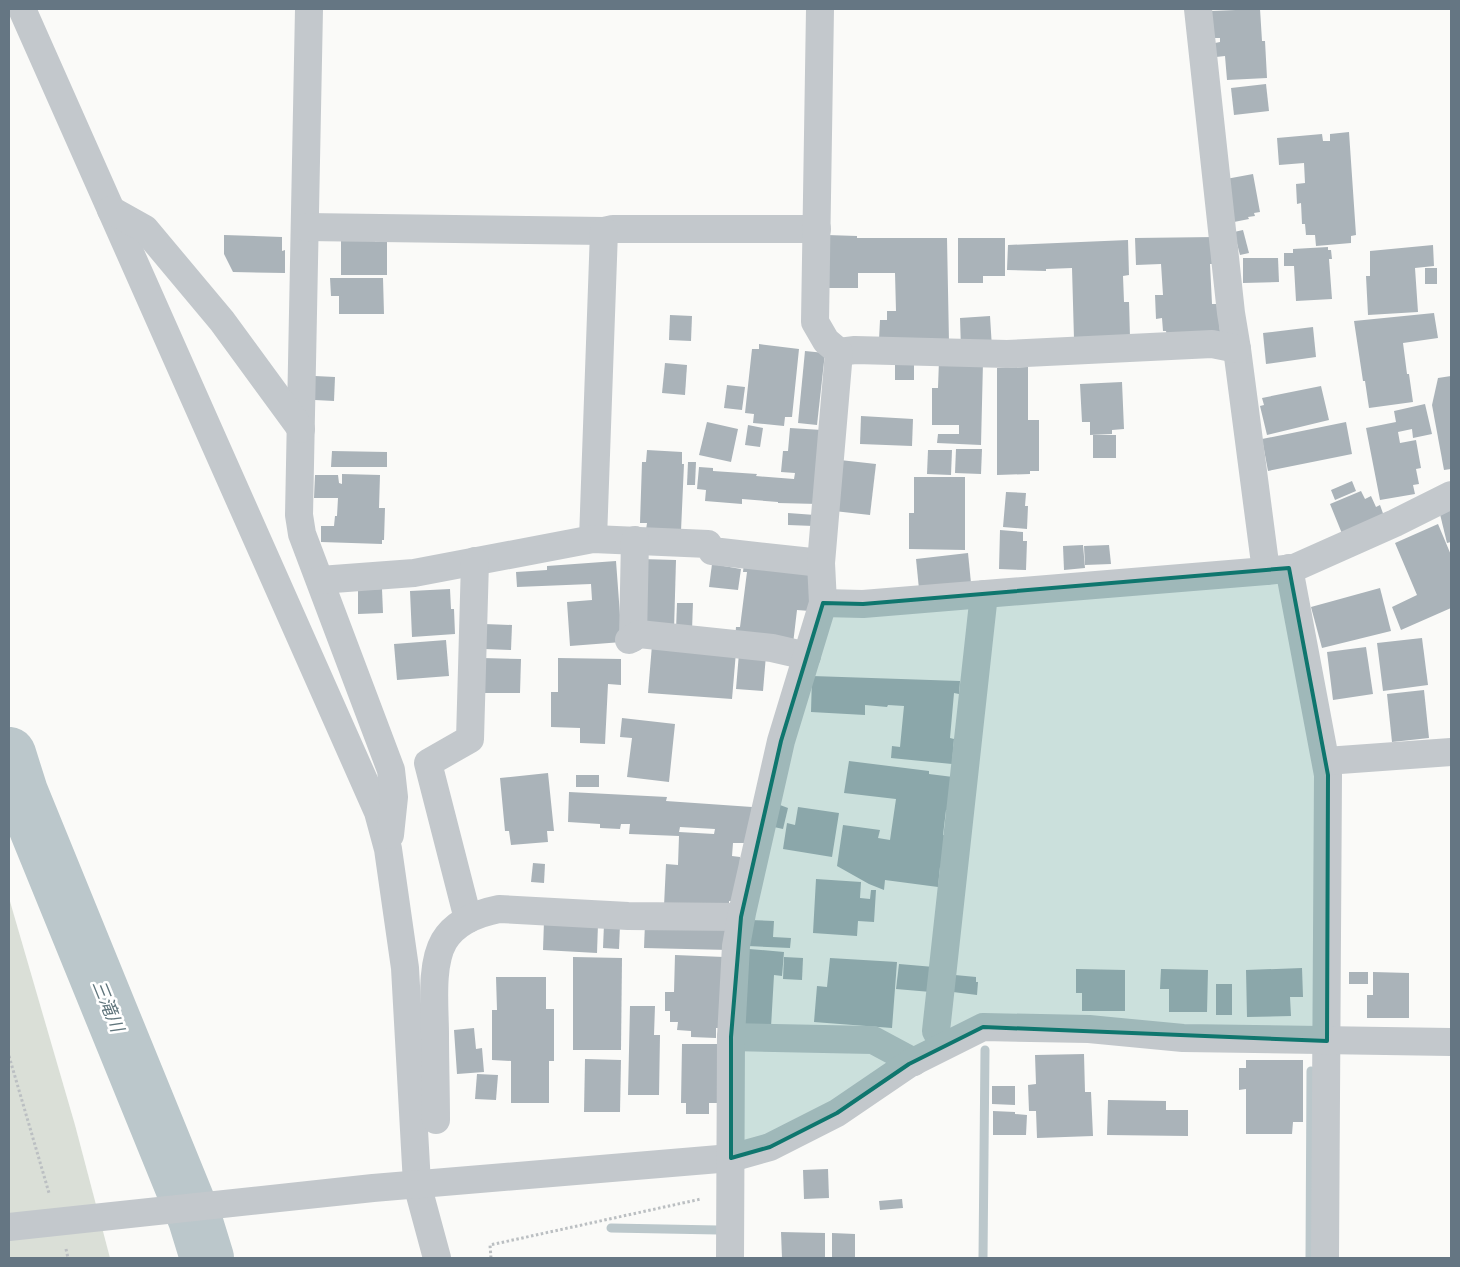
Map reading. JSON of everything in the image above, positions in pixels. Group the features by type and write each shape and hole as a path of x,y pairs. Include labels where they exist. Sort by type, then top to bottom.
{"street":[{"path":"22,9 378,812 388,849 405,968 417,1184 438,1258"},
{"path":"309,9 299,516 302,534 391,770 394,797 388,849"},
{"path":"820,9 815,322 826,340 839,352 855,350 1007,354 1212,344 1238,350"},
{"path":"1198,9 1231,313 1278,570 1328,775 1325,1258"},
{"path":"111,210 145,229 222,321 301,429"},
{"path":"306,227 604,231 613,228 817,229"},
{"path":"594,539 604,231"},
{"path":"730,1258 731,1037 736,946 782,741 823,604 821,563 839,352"},
{"path":"823,604 863,604 1294,568 1395,523 1451,495"},
{"path":"320,580 414,573 594,539 708,544 712,552 821,563"},
{"path":"635,540 631,639 639,634 772,648 807,656"},
{"path":"468,919 428,762 470,739 476,561"},
{"path":"944,1046 936,1031 984,594"},
{"path":"1326,761 1451,752"},
{"path":"436,1120 435,987 438,957 444,940 457,926 468,919 499,909 628,916 741,917"},
{"path":"9,1227 373,1188 731,1158 770,1147 837,1113 914,1062 983,1027 1089,1029 1183,1038 1451,1042"},
{"path":"731,1037 873,1040 914,1062"}],"path":[{"path":"9,1056 49,1193"},
{"path":"491,1258 490,1245 731,1193"},
{"path":"65,1248 68,1258"}],"highlighted area":[{"path":"1289,568 1328,775 1327,1041 983,1027 909,1064 837,1113 770,1147 731,1158 731,1037 741,917 781,741 823,603 863,604"}],"shaded area":[{"path":"9,898 75,1125 110,1258 9,1258"}],"building":[{"path":"1260,9 1262,41 1265,41 1267,78 1227,80 1225,56 1216,57 1215,43 1220,42 1220,38 1212,38 1211,11"},
{"path":"1266,84 1269,111 1234,115 1231,88"},
{"path":"1349,132 1356,235 1351,236 1351,243 1316,246 1315,235 1306,235 1305,224 1302,224 1301,203 1297,204 1296,184 1305,183 1304,163 1279,165 1277,138 1322,134 1323,141 1330,141 1330,134"},
{"path":"1253,174 1260,212 1254,213 1255,216 1248,217 1249,219 1234,222 1226,179"},
{"path":"1243,230 1249,253 1240,255 1234,232"},
{"path":"224,235 282,237 282,251 285,250 285,273 233,272 224,254"},
{"path":"827,235 857,236 857,238 947,238 949,342 879,340 880,320 887,320 887,311 896,311 895,273 858,273 858,288 827,288"},
{"path":"1216,237 1216,264 1210,264 1212,304 1218,304 1220,332 1167,336 1166,331 1163,331 1162,318 1156,319 1155,295 1163,295 1161,264 1136,265 1135,238"},
{"path":"958,238 1005,238 1005,276 983,276 983,283 958,283"},
{"path":"341,239 375,239 375,242 387,242 387,275 341,275"},
{"path":"1128,240 1129,275 1123,276 1124,302 1129,302 1130,337 1074,339 1072,268 1046,269 1046,271 1007,270 1008,245"},
{"path":"1433,245 1434,266 1415,268 1418,312 1368,315 1366,276 1370,276 1370,251"},
{"path":"1328,247 1328,250 1331,250 1332,259 1329,259 1332,299 1296,301 1294,266 1284,266 1284,253 1293,253 1293,249"},
{"path":"1243,258 1278,258 1279,282 1243,283"},
{"path":"1425,268 1437,268 1437,284 1425,284"},
{"path":"330,278 383,278 384,314 339,314 339,296 331,296"},
{"path":"1434,313 1438,338 1403,343 1413,402 1369,408 1354,321"},
{"path":"670,315 692,316 691,341 669,340"},
{"path":"990,316 992,348 961,349 960,318"},
{"path":"1313,327 1316,357 1266,364 1263,333"},
{"path":"759,344 799,349 792,417 785,417 784,426 753,423 754,414 745,413 752,349 759,349"},
{"path":"805,351 825,353 817,425 798,423"},
{"path":"914,360 914,380 895,380 895,361"},
{"path":"939,360 983,362 981,445 937,443 938,434 959,434 959,425 932,425 932,388 938,388"},
{"path":"665,363 687,365 685,395 662,393"},
{"path":"1028,367 1028,420 1039,420 1039,471 1030,471 1030,474 997,475 997,368"},
{"path":"315,376 335,377 334,401 315,400"},
{"path":"1451,376 1451,469 1444,470 1432,405 1438,378"},
{"path":"1122,382 1124,429 1112,430 1112,434 1090,435 1090,422 1082,422 1080,384"},
{"path":"727,385 745,387 742,410 724,408"},
{"path":"1321,386 1329,420 1267,435 1260,406 1264,405 1262,398"},
{"path":"1425,404 1432,434 1413,438 1412,429 1398,432 1400,443 1416,440 1421,468 1416,469 1419,484 1413,485 1415,494 1380,500 1366,428 1396,422 1394,411"},
{"path":"861,416 913,419 912,446 860,444"},
{"path":"707,422 738,429 731,462 699,455"},
{"path":"1346,422 1352,454 1268,471 1262,439"},
{"path":"748,425 763,428 760,447 745,445"},
{"path":"790,428 822,430 818,504 778,503 742,499 742,504 705,501 706,490 697,489 699,467 713,468 713,471 794,479 795,473 781,472 783,451 788,451"},
{"path":"1093,435 1116,435 1116,458 1093,458"},
{"path":"956,449 982,449 981,474 955,473"},
{"path":"647,450 682,452 682,464 684,464 681,531 646,530 647,523 640,523 642,462 646,462"},
{"path":"928,450 952,450 951,475 927,474"},
{"path":"332,451 387,452 387,467 331,467"},
{"path":"840,460 876,464 870,515 834,511"},
{"path":"688,462 696,462 695,485 687,485"},
{"path":"342,474 380,475 379,508 385,508 384,540 382,540 382,544 321,542 321,526 334,526 335,516 337,516 338,498 314,498 315,475 338,475 339,483 342,484"},
{"path":"914,477 965,477 965,550 909,549 909,513 914,513"},
{"path":"1352,481 1356,491 1335,500 1331,490"},
{"path":"1361,491 1365,499 1371,496 1376,507 1380,505 1385,519 1343,536 1330,504"},
{"path":"1006,492 1026,493 1025,506 1028,506 1027,529 1003,527"},
{"path":"1451,504 1451,542 1447,543 1439,510"},
{"path":"788,513 815,515 814,526 788,525"},
{"path":"1438,524 1451,555 1451,608 1401,630 1392,607 1417,595 1395,543"},
{"path":"1000,530 1023,532 1023,541 1027,541 1026,570 999,569"},
{"path":"1083,545 1085,568 1064,570 1063,546"},
{"path":"1109,545 1111,564 1085,565 1084,546"},
{"path":"968,553 971,583 919,589 916,559"},
{"path":"641,559 676,560 674,630 638,629"},
{"path":"616,561 622,642 570,646 567,602 592,600 591,584 517,587 516,572 547,570 547,566"},
{"path":"744,563 815,575 810,611 797,610 793,644 735,639 736,627 740,627 747,572 743,572"},
{"path":"712,564 741,569 738,590 709,587"},
{"path":"1380,588 1391,631 1322,648 1311,607"},
{"path":"382,589 383,613 358,614 358,590"},
{"path":"450,589 451,609 454,609 455,634 412,637 410,591"},
{"path":"677,603 693,603 692,630 676,630"},
{"path":"484,624 512,625 511,650 484,649"},
{"path":"1422,638 1428,685 1383,691 1377,643"},
{"path":"446,640 449,676 397,680 394,644"},
{"path":"652,645 736,652 732,699 648,693"},
{"path":"1366,647 1373,694 1333,700 1327,652"},
{"path":"739,653 766,655 763,691 736,689"},
{"path":"482,658 521,659 520,693 481,693"},
{"path":"558,658 621,659 621,685 608,684 605,744 580,743 580,728 551,727 551,692 558,692"},
{"path":"812,676 960,681 959,694 954,693 950,738 954,739 952,764 891,758 892,746 900,747 904,706 865,705 865,715 811,712"},
{"path":"1424,690 1429,738 1392,742 1387,694"},
{"path":"622,718 675,724 669,782 627,777 632,738 620,737"},
{"path":"849,761 929,771 929,774 953,777 948,811 946,810 943,835 947,836 943,868 940,867 938,887 885,880 884,890 837,866 843,825 880,830 878,838 890,840 896,799 844,793"},
{"path":"548,773 554,831 547,831 548,842 511,845 509,831 505,831 500,778"},
{"path":"576,775 599,775 599,787 576,787"},
{"path":"569,792 667,797 666,801 752,807 750,843 733,843 732,856 740,857 739,890 734,901 729,901 729,905 664,906 666,864 678,865 679,836 629,834 630,824 621,824 620,829 600,828 600,824 568,822","holes":["680,827 715,829 714,834 679,832"]},
{"path":"780,805 788,808 783,829 774,827"},
{"path":"798,807 839,813 832,857 783,849 787,823 795,825"},
{"path":"533,863 545,864 544,883 531,882"},
{"path":"816,879 861,882 860,898 870,899 871,890 876,890 874,922 858,921 857,936 813,933"},
{"path":"750,920 774,921 773,937 791,938 790,948 748,946"},
{"path":"544,921 598,924 597,953 543,950"},
{"path":"645,923 729,925 729,950 644,948"},
{"path":"604,924 620,925 619,949 603,948"},
{"path":"749,949 784,952 782,976 774,975 771,1027 742,1025"},
{"path":"675,955 724,957 723,1028 716,1028 716,1038 691,1037 691,1031 677,1030 678,1022 670,1022 670,1011 665,1011 665,992 674,992"},
{"path":"573,957 622,958 621,1050 573,1050"},
{"path":"784,957 803,958 802,980 783,979"},
{"path":"830,958 897,962 892,1028 814,1022 817,986 827,987"},
{"path":"899,964 934,967 931,992 896,989"},
{"path":"1302,968 1303,997 1290,997 1291,1016 1247,1017 1246,970"},
{"path":"1076,969 1125,970 1125,1011 1082,1011 1082,993 1076,993"},
{"path":"1161,969 1208,970 1207,1012 1169,1012 1169,989 1160,989"},
{"path":"1349,972 1368,972 1368,984 1349,984"},
{"path":"1373,972 1409,973 1409,1018 1367,1018 1367,995 1373,995"},
{"path":"955,975 976,977 976,982 978,982 977,995 953,992"},
{"path":"496,977 546,977 546,1009 554,1009 554,1061 549,1061 549,1103 511,1103 511,1061 492,1060 492,1010 497,1010"},
{"path":"1216,984 1232,984 1232,1015 1216,1015"},
{"path":"630,1006 655,1006 654,1035 660,1035 659,1095 628,1095"},
{"path":"474,1028 476,1049 482,1048 484,1072 457,1074 454,1030"},
{"path":"682,1044 719,1044 719,1103 709,1103 709,1114 686,1114 686,1103 681,1103"},
{"path":"1084,1054 1085,1092 1091,1092 1093,1136 1037,1138 1036,1111 1029,1111 1028,1085 1036,1084 1035,1055"},
{"path":"585,1059 621,1060 620,1112 584,1112"},
{"path":"1246,1060 1303,1060 1303,1122 1293,1122 1292,1134 1246,1134 1246,1089 1239,1090 1239,1068 1246,1068"},
{"path":"477,1074 498,1075 496,1100 475,1099"},
{"path":"992,1086 1015,1086 1015,1105 992,1104"},
{"path":"1108,1100 1166,1101 1166,1110 1188,1110 1188,1136 1107,1135"},
{"path":"993,1111 1015,1112 1015,1114 1027,1115 1026,1135 993,1135"},
{"path":"828,1169 829,1198 804,1199 803,1170"},
{"path":"902,1199 903,1208 880,1210 879,1201"},
{"path":"781,1232 825,1233 825,1258 782,1258"},
{"path":"832,1233 855,1234 855,1258 832,1258"}],"waterway":[{"name":"三滝川","path":"9,754 21,792 195,1219 207,1258"},
{"path":"983,1258 985,1050"},
{"path":"1310,1258 1311,1071"},
{"path":"611,1228 718,1230"}]}
